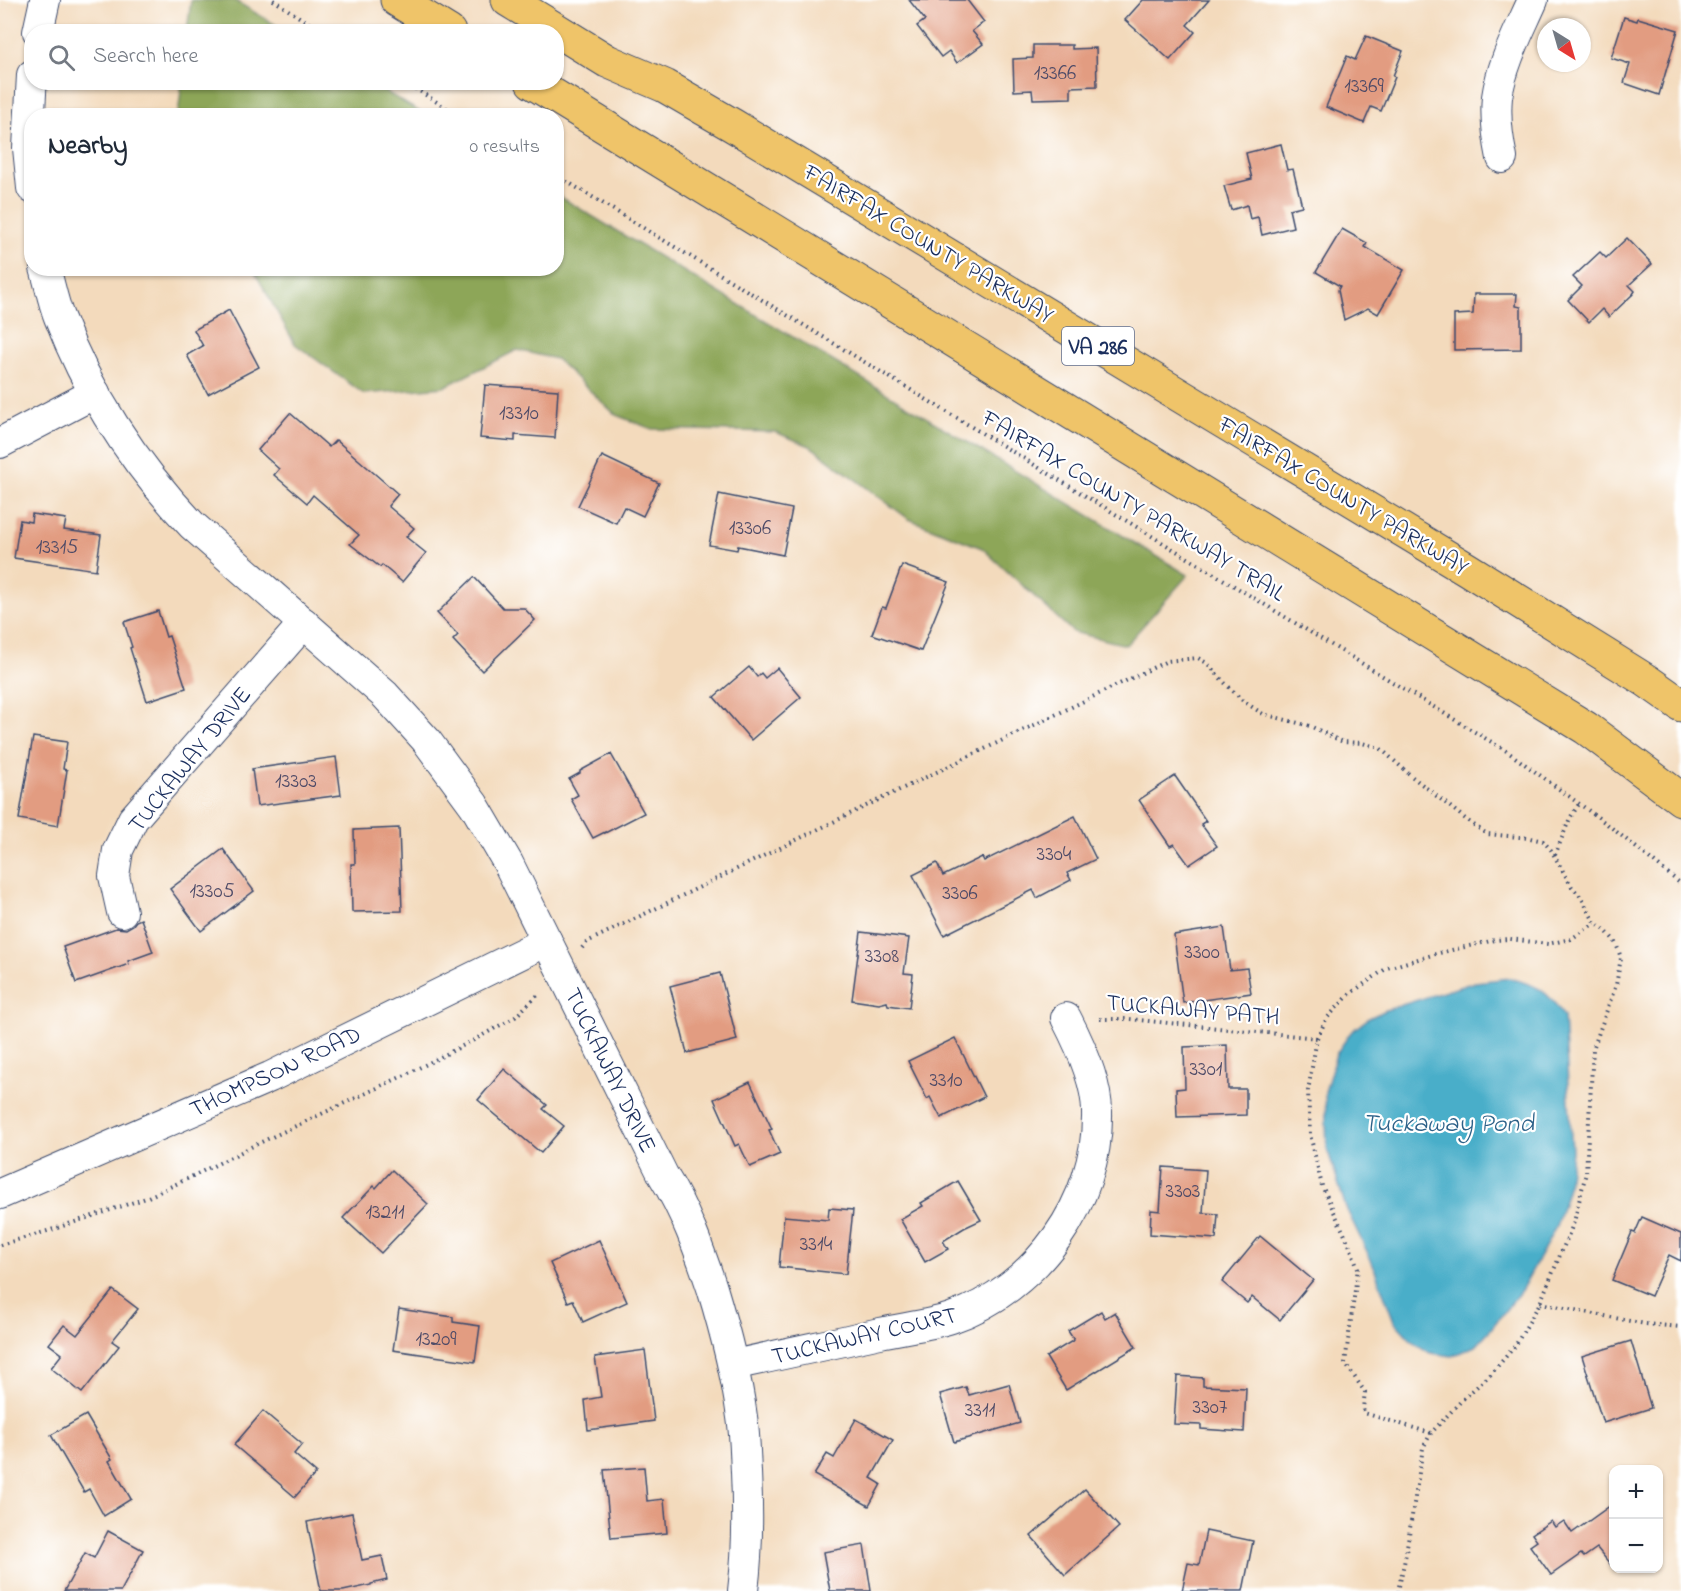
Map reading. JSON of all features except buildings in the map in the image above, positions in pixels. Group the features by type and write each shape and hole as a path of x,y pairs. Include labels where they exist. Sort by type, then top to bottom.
{"highway":[{"path":"397,0 436,24"},
{"name":"FAIRFAX COUNTY PARKWAY","path":"507,0 546,24"},
{"name":"FAIRFAX COUNTY PARKWAY","path":"564,35 607,61 665,86 734,126 1467,569 1647,681 1681,705"},
{"name":"VA 286","path":"545,90 1586,728 1681,799"}],"street":[{"path":"40,24 45,0"},
{"path":"1502,158 1498,134 1497,99 1504,66 1533,0"},
{"path":"30,108 31,90"},
{"name":"TUCKAWAY DRIVE","path":"47,276 58,315 76,358 94,393 134,456 192,525 385,695 426,740 474,805 508,863 663,1175 675,1194 700,1251 734,1365 742,1420 748,1508 743,1591"},
{"path":"0,443 94,393"},
{"name":"TUCKAWAY DRIVE","path":"122,912 114,876 118,850 134,819 304,623"},
{"name":"THOMPSON ROAD","path":"0,1194 270,1077 547,941"},
{"name":"TUCKAWAY COURT","path":"734,1365 951,1318 988,1301 1010,1286 1042,1258 1063,1230 1084,1188 1095,1150 1097,1111 1090,1074 1066,1018"}],"path":[{"path":"273,0 310,24"},
{"path":"418,90 446,108"},
{"name":"FAIRFAX COUNTY PARKWAY TRAIL","path":"564,180 1498,746 1607,824 1681,884"},
{"path":"1167,661 1198,658 1207,663 1222,681 1244,701 1263,714 1310,726 1343,742 1362,743 1380,748 1410,775 1487,834 1543,841 1559,862 1595,923 1614,940 1620,958 1616,985 1593,1049 1586,1173 1574,1222 1540,1303 1515,1346 1490,1375 1462,1400 1431,1433 1423,1448 1398,1591"},
{"path":"1555,856 1570,818 1579,804"},
{"path":"1431,1433 1364,1413 1365,1392 1345,1363 1358,1268 1322,1186 1310,1134 1308,1091 1317,1038 1327,1018 1352,993 1387,968 1495,940 1510,939 1548,944 1571,939 1595,923"},
{"name":"TUCKAWAY PATH","path":"1066,1018 1129,1019 1317,1038"},
{"path":"1540,1303 1645,1324 1681,1327"}],"green space":[{"path":"191,0 234,0 274,24 188,24"},
{"path":"181,90 383,90 413,108 179,108"},
{"path":"564,199 1188,575 1126,645 1073,632 982,548 909,519 810,446 775,432 652,429 616,415 556,359 517,350 444,387 364,394 295,344 257,276 564,276"}],"water":[{"name":"Tuckaway Pond","path":"1510,978 1541,990 1553,1001 1564,1017 1572,1151 1568,1187 1556,1227 1522,1289 1490,1330 1475,1346 1452,1356 1430,1353 1412,1341 1394,1321 1371,1260 1346,1208 1327,1148 1325,1092 1336,1054 1351,1032 1369,1018 1386,1010 1475,982"}]}
